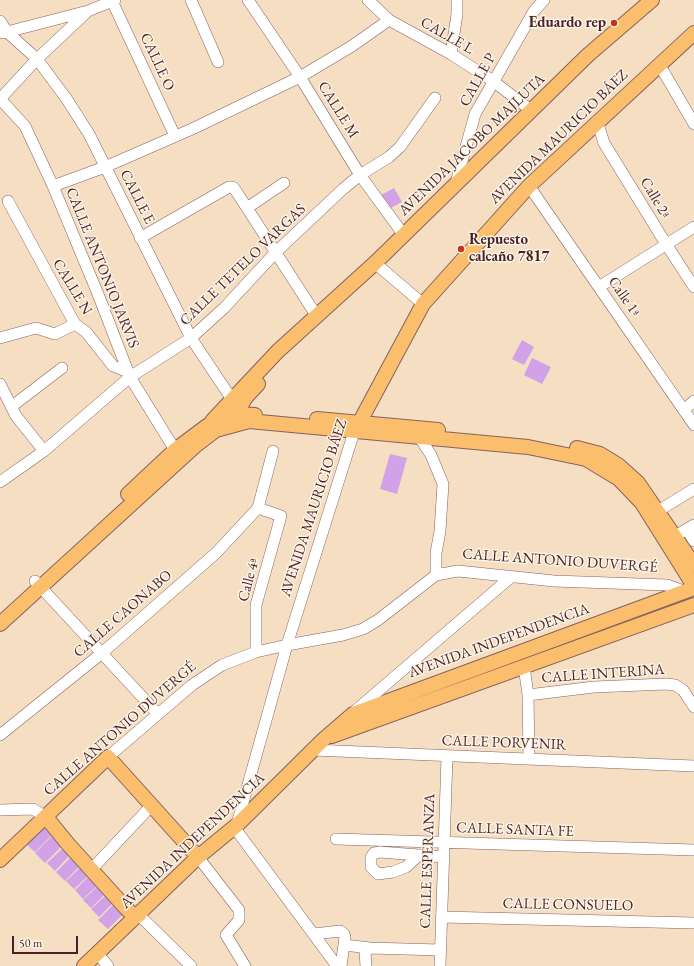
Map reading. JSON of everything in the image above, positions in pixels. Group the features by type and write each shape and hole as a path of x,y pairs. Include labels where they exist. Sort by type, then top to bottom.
{"main road":[{"name":"AVENIDA JACOBO MAJLUTA","path":"207,426 231,398 316,315 375,263 456,182 532,111 588,55 652,0"},
{"name":"AVENIDA MAURICIO BÁEZ","path":"357,427 423,304 529,186 597,121 694,33"},
{"name":"AVENIDA JACOBO MAJLUTA","path":"236,414 246,397 286,354 316,315"},
{"path":"0,624 38,583 175,450 207,426 221,418 236,414 357,427 420,438 528,447 586,459 619,479 642,503 692,589"},
{"path":"0,613 38,583 195,446 216,430 249,421 522,438 600,454 618,465 638,483 658,511 685,530 694,565"},
{"name":"AVENIDA INDEPENDENCIA","path":"84,966 198,857 236,826 324,739 352,714 382,701 692,589"},
{"name":"AVENIDA INDEPENDENCIA","path":"324,739 694,605"},
{"path":"108,757 198,857"},
{"name":"CALLE ANTONIO DUVERGÉ","path":"0,860 108,757"},
{"path":"46,817 131,914 139,915"}],"street":[{"path":"191,0 218,62"},
{"name":"CALLE M","path":"248,0 300,77 360,175 403,234"},
{"name":"CALLE L","path":"368,0 389,20 451,54 493,82 532,111"},
{"path":"451,54 457,14 457,0"},
{"name":"CALLE P","path":"456,182 475,114 534,11 544,0"},
{"path":"4,33 88,11 113,1"},
{"name":"CALLE O","path":"113,1 175,136"},
{"path":"0,99 37,59 88,11"},
{"path":"53,186 105,167 300,77 352,46 389,20"},
{"name":"CALLE E","path":"0,21 4,33 37,59 66,98 89,134 191,338 231,398"},
{"path":"659,64 694,124"},
{"name":"CALLE TETELO VARGAS","path":"0,482 44,451 129,375 191,338 224,308 276,252 343,189 360,175 389,157 400,147 435,98"},
{"name":"CALLE ANTONIO JARVIS","path":"0,99 22,122 53,186 98,294 129,375 175,450"},
{"name":"Calle 2ª","path":"597,121 604,143 694,287"},
{"path":"247,208 284,183"},
{"name":"Calle 1ª","path":"529,186 694,425"},
{"path":"140,238 229,187 234,188 316,315"},
{"name":"CALLE N","path":"8,201 75,324 86,332 113,366 129,375"},
{"path":"599,287 694,227"},
{"path":"375,263 423,304"},
{"path":"0,338 36,328 55,334 75,324"},
{"path":"11,407 62,368"},
{"path":"0,384 11,407 44,451"},
{"path":"684,410 694,401"},
{"name":"AVENIDA MAURICIO BÁEZ","path":"236,826 287,645 357,427"},
{"path":"420,438 431,455 443,484 440,531 436,553 436,576"},
{"path":"258,508 273,451"},
{"path":"658,511 694,489"},
{"name":"Calle 4ª","path":"256,652 256,605 281,516 258,508"},
{"name":"CALLE CAONABO","path":"0,735 102,653 216,552 258,508"},
{"path":"685,530 694,541"},
{"name":"CALLE ANTONIO DUVERGÉ","path":"108,757 203,676 228,662 256,652 343,635 363,629 383,616 436,576 458,571 511,577 612,584 667,585 692,589"},
{"path":"352,714 511,577"},
{"path":"38,583 158,714"},
{"path":"524,666 528,694 529,758"},
{"name":"CALLE INTERINA","path":"528,694 594,687 666,684 675,685 683,690 694,707"},
{"name":"CALLE PORVENIR","path":"313,750 447,757 529,758 694,766"},
{"name":"CALLE ESPERANZA","path":"440,966 447,757"},
{"path":"91,870 152,805"},
{"path":"0,810 33,810 46,817"},
{"path":"236,826 337,966"},
{"name":"CALLE SANTA FE","path":"336,839 694,850"},
{"path":"418,856 444,857"},
{"path":"198,857 239,910 239,920 226,935 245,966"},
{"path":"139,915 191,966"},
{"name":"CALLE CONSUELO","path":"441,917 694,923"},
{"path":"314,934 340,931 345,937 341,966"},
{"path":"344,945 370,948 440,950"},
{"path":"366,966 365,952 370,948"},
{"path":"98,954 108,966"}],"building":[{"path":"394,188 402,202 389,209 381,195"},
{"path":"522,340 534,347 524,365 512,359"},
{"path":"532,358 551,367 542,384 524,375"},
{"path":"390,454 407,458 397,494 380,489"},
{"path":"43,827 52,835 35,852 26,844"},
{"path":"52,836 62,846 45,863 35,853"},
{"path":"63,848 70,855 55,871 47,863"},
{"path":"71,857 80,866 65,881 56,872"},
{"path":"81,867 89,875 74,889 66,881"},
{"path":"89,876 98,885 83,899 75,890"},
{"path":"98,886 106,893 91,908 83,900"},
{"path":"107,894 114,902 99,917 91,909"},
{"path":"115,903 125,912 108,929 98,920"}],"place":[{"name":"Eduardo rep","path":"614,23"},
{"name":"Repuesto calcaño 7817","path":"461,249"}]}
